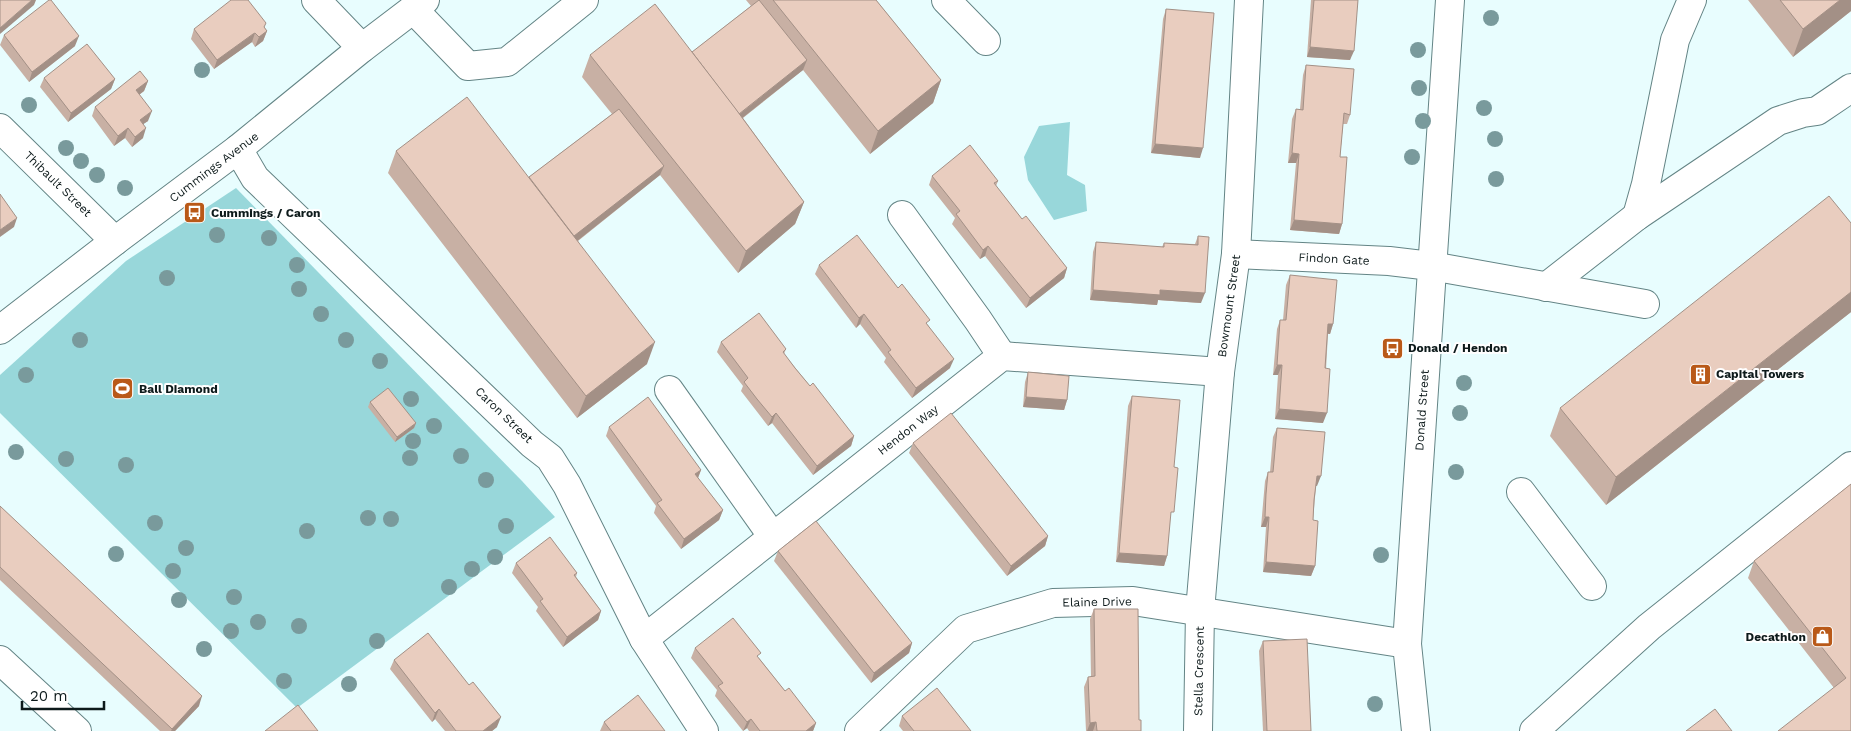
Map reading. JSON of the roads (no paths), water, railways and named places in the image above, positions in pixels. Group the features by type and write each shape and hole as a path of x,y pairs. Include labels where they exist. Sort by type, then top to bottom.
{"street":[{"path":"316,0 362,48"},
{"path":"419,5 468,66 507,62 584,0"},
{"path":"946,0 986,41"},
{"name":"Bowmount Street","path":"1200,611 1220,372 1236,254 1249,0"},
{"name":"Donald Street","path":"1416,731 1407,644 1450,0"},
{"path":"1637,216 1646,184 1675,40 1692,0"},
{"name":"Cummings Avenue","path":"0,330 238,149 362,48 419,5"},
{"path":"1546,287 1637,216 1778,121 1803,113 1817,111 1851,88"},
{"name":"Thibault Street","path":"0,128 115,241"},
{"name":"Caron Street","path":"238,149 255,178 532,444 550,458 567,485 644,640 704,731"},
{"path":"902,215 1002,356 1220,372"},
{"name":"Findon Gate","path":"1236,254 1389,261 1431,266 1645,304"},
{"name":"Hendon Way","path":"644,640 772,536 1002,356"},
{"path":"668,390 772,536"},
{"path":"1534,731 1649,627 1851,466"},
{"path":"1521,492 1592,586"},
{"name":"Elaine Drive","path":"859,731 966,629 1053,603 1133,601 1407,644"},
{"name":"Stella Crescent","path":"1198,731 1200,611"},
{"path":"0,660 77,731"}],"place":[{"name":"Cummings / Caron","path":"195,213"},
{"name":"Donald / Hendon","path":"1392,348"},
{"name":"Capital Towers","path":"1700,374"},
{"name":"Ball Diamond","path":"123,389"},
{"name":"Decathlon","path":"1822,637"}]}
